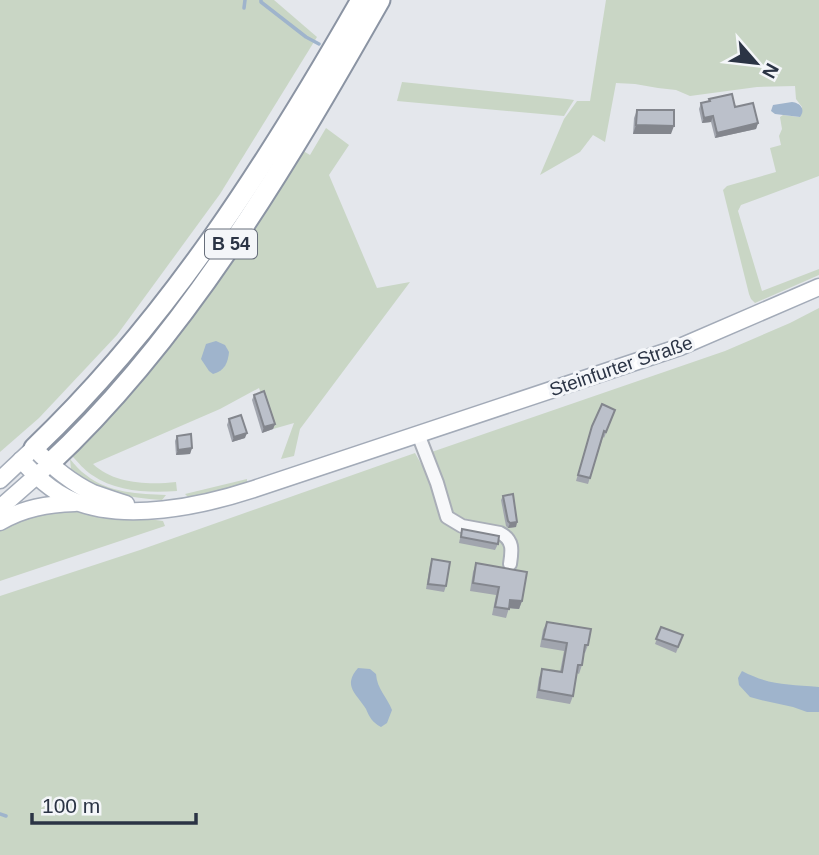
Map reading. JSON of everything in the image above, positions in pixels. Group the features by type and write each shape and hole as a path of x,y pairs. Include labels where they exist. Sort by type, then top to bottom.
{"highway":[{"name":"B 54","path":"27,454 77,405 118,359 199,257 261,167 361,0"},
{"name":"B 54","path":"43,470 113,399 189,303 276,174 380,0"}],"main road":[{"name":"Steinfurter Straße","path":"27,454 43,470 58,493 80,503 116,510 179,508 228,497 680,347 819,287"},
{"name":"B 54","path":"0,480 27,454"},
{"name":"Steinfurter Straße","path":"43,470 142,510"},
{"name":"B 54","path":"0,508 43,470"},
{"path":"0,522 45,505 80,503"}],"lane":[{"path":"418,434 447,517 457,524 506,536 512,546 510,564"}],"green space":[{"path":"0,0 274,0 317,37 220,194 117,335 39,418 0,452"},
{"path":"606,0 819,0 819,176 741,205 738,211 762,291 819,269 819,275 755,303 749,294 723,190 727,186 776,172 770,148 781,145 780,117 799,117 802,107 796,99 795,86 757,87 690,96 676,90 616,83 605,142 593,135 580,152 540,175 564,119 577,101 590,101"},
{"path":"402,82 574,100 564,116 397,101"},
{"path":"326,128 349,145 329,175 377,288 410,282 300,429 294,456 281,459 294,423 273,429 259,388 220,409 93,464 111,476 132,482 176,482 177,491 133,490 101,481 72,456 75,450 300,149 310,155"},
{"path":"819,308 819,855 0,855 0,596 140,550 415,453 424,469 423,455 725,351"},
{"path":"70,459 84,473 104,486 166,495 162,500 149,499 103,488 71,469"},
{"path":"247,479 247,484 189,498 185,494"},
{"path":"69,508 163,521 165,526 0,581 0,527 15,519"}],"water":[{"path":"792,102 801,107 800,117 775,114 771,111 773,105"},
{"path":"216,341 225,345 229,352 225,366 213,374 201,359 206,344"},
{"path":"358,668 370,669 376,674 380,689 392,710 387,723 381,727 372,720 351,685 353,674"},
{"path":"742,671 771,682 819,687 819,712 807,712 750,697 739,685 738,678"}],"building":[{"path":"732,94 735,107 753,103 758,123 717,133 713,116 704,118 701,103"},
{"path":"637,110 674,110 674,126 636,125"},
{"path":"264,391 275,424 264,427 254,395"},
{"path":"602,404 615,410 606,432 604,431 590,478 578,475 592,426"},
{"path":"241,415 247,433 234,437 229,419"},
{"path":"191,434 192,448 178,450 177,436"},
{"path":"513,494 517,522 510,523 503,496"},
{"path":"462,529 499,536 498,544 461,537"},
{"path":"432,559 450,562 446,586 428,584"},
{"path":"476,563 527,572 522,601 510,600 509,609 495,607 499,587 473,583"},
{"path":"547,622 591,629 582,665 578,665 573,696 539,690 542,669 562,672 567,643 543,639"},
{"path":"661,627 683,635 678,647 656,639"}],"waterway":[{"path":"244,8 245,0"},
{"path":"261,0 306,37 319,44"},
{"path":"0,814 6,816"}]}
